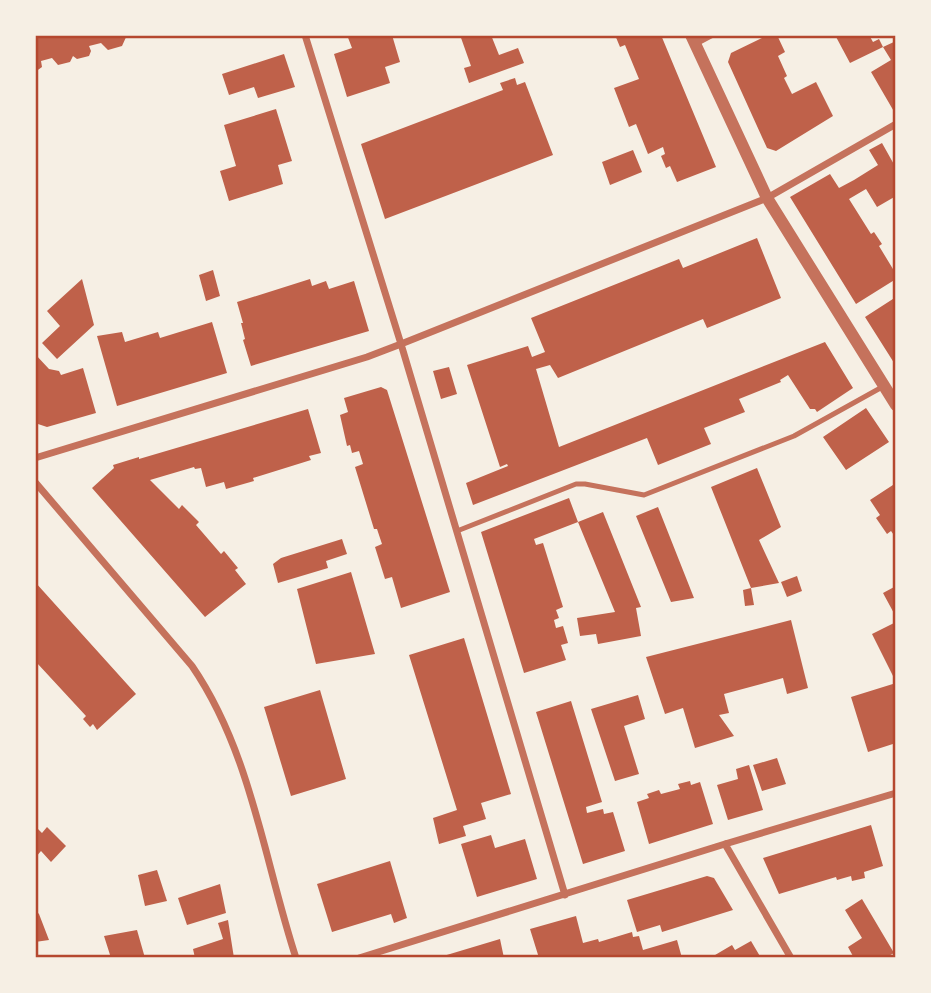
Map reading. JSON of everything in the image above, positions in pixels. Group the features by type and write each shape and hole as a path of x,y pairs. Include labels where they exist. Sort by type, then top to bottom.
{"street":[{"path":"305,35 401,344 565,895"},
{"path":"711,35 692,39 767,198 896,405"},
{"path":"35,458 367,357 401,344 767,198 896,124"},
{"path":"35,482 208,688 238,757 296,958"},
{"path":"359,958 896,793"},
{"path":"725,844 791,958"}],"lane":[{"path":"457,531 576,484 644,495 794,436 884,386"}],"building":[{"path":"35,35 127,35 122,46 108,50 101,43 89,46 89,56 77,59 73,56 70,62 58,65 52,58 41,61 42,67 35,72"},
{"path":"347,35 392,35 400,62 385,67 390,83 347,97 334,54 352,48"},
{"path":"460,35 491,35 499,55 518,48 524,63 469,83 464,68 471,66"},
{"path":"615,35 661,35 716,167 677,182 670,166 666,168 661,156 665,154 663,147 648,154 636,124 629,127 614,88 639,79 625,45 620,47"},
{"path":"768,35 777,35 785,52 778,56 792,94 816,82 833,116 776,151 767,148 728,62 731,53"},
{"path":"835,35 869,35 873,42 879,39 883,47 850,63"},
{"path":"896,41 896,115 871,72 891,60 883,47"},
{"path":"284,54 295,87 258,98 254,87 229,95 222,74"},
{"path":"515,78 517,85 525,82 553,155 385,219 361,144 503,90 500,83"},
{"path":"276,109 292,161 278,165 283,184 229,201 220,171 236,166 224,125"},
{"path":"882,143 896,168 893,173 896,178 896,196 877,207 866,189 849,199 871,234 874,232 882,244 879,246 896,274 896,279 856,304 790,197 830,174 839,188 854,180 878,165 869,150"},
{"path":"633,150 642,172 610,185 602,162"},
{"path":"757,238 781,298 707,328 703,319 558,378 550,365 536,369 559,447 825,342 853,388 817,412 810,409 788,375 780,380 781,382 739,399 745,412 704,428 711,444 658,465 647,438 473,505 466,483 508,466 507,464 500,467 467,365 528,346 532,357 545,352 531,318 679,259 683,268"},
{"path":"213,270 220,296 206,301 199,275"},
{"path":"82,279 94,325 57,359 42,343 60,326 47,311"},
{"path":"310,279 312,286 326,281 329,289 354,281 369,331 251,366 243,340 243,323 237,302"},
{"path":"896,297 896,366 865,317"},
{"path":"212,322 227,373 117,406 97,336 122,332 125,342 158,332 160,338"},
{"path":"35,354 49,369 59,371 61,375 83,368 96,413 47,427 35,423"},
{"path":"449,367 457,394 441,399 433,371"},
{"path":"381,387 387,390 450,592 401,608 392,577 385,579 375,547 382,544 377,529 374,529 355,467 363,464 359,451 352,453 350,445 347,446 340,415 348,412 344,398"},
{"path":"866,408 889,442 846,470 823,437"},
{"path":"308,409 321,453 309,456 311,460 226,489 224,482 206,487 201,468 194,467 150,480 179,509 182,505 199,522 196,525 221,554 224,551 238,568 235,570 246,584 205,617 92,488 114,468 113,465"},
{"path":"757,468 781,527 759,540 779,583 751,588 711,487"},
{"path":"896,483 896,538 891,531 887,534 876,518 880,515 870,500"},
{"path":"569,498 578,522 534,539 536,545 543,543 563,607 556,610 559,618 554,620 556,628 563,626 568,643 561,645 566,660 524,673 481,532"},
{"path":"658,507 694,598 671,602 636,516"},
{"path":"603,512 641,607 636,608 641,636 598,644 596,634 580,636 577,618 615,612 578,522"},
{"path":"342,539 347,554 326,561 328,568 278,583 273,564 281,558"},
{"path":"351,572 375,654 316,664 297,589"},
{"path":"797,576 802,591 787,597 781,582"},
{"path":"35,582 136,694 97,730 93,724 90,727 83,719 86,716 37,663 35,665"},
{"path":"896,586 896,617 883,593"},
{"path":"751,588 754,605 745,606 743,590"},
{"path":"791,620 808,688 787,694 783,678 724,694 729,713 719,715 734,736 695,748 683,708 665,714 646,657"},
{"path":"896,622 896,682 872,634"},
{"path":"464,638 511,794 481,803 486,819 463,826 466,836 439,844 433,818 457,810 409,655"},
{"path":"896,683 896,743 868,752 851,697"},
{"path":"320,690 346,779 291,796 264,707"},
{"path":"638,695 645,719 624,726 639,774 615,781 591,709"},
{"path":"571,701 602,802 586,807 587,813 603,809 604,814 613,812 625,851 583,864 536,712"},
{"path":"777,758 786,784 762,791 753,765"},
{"path":"749,765 763,810 728,820 717,785 738,779 736,769"},
{"path":"690,781 691,785 700,782 713,824 649,844 637,802 649,798 647,794 659,790 661,794 680,789 678,784"},
{"path":"871,825 883,866 864,872 865,878 852,881 851,876 837,880 836,877 779,894 763,858"},
{"path":"35,826 42,833 47,827 66,846 51,862 41,851 35,858"},
{"path":"491,835 495,848 525,839 537,879 477,897 461,844"},
{"path":"390,861 407,918 394,923 391,914 332,932 317,884"},
{"path":"157,870 167,901 145,906 138,875"},
{"path":"707,876 714,878 733,910 662,932 660,925 637,932 627,900"},
{"path":"220,884 226,913 187,925 178,898"},
{"path":"862,899 894,953 885,958 854,958 848,947 862,938 845,910"},
{"path":"35,910 39,914 49,940 35,942"},
{"path":"576,916 583,943 598,939 599,942 632,932 633,937 639,936 643,950 677,940 682,958 539,958 530,929"},
{"path":"228,920 234,958 195,958 193,949 223,939 218,923"},
{"path":"137,930 145,958 111,958 104,936"},
{"path":"500,939 504,958 440,958 440,957"},
{"path":"751,941 761,958 710,958 732,945 735,950"}]}
